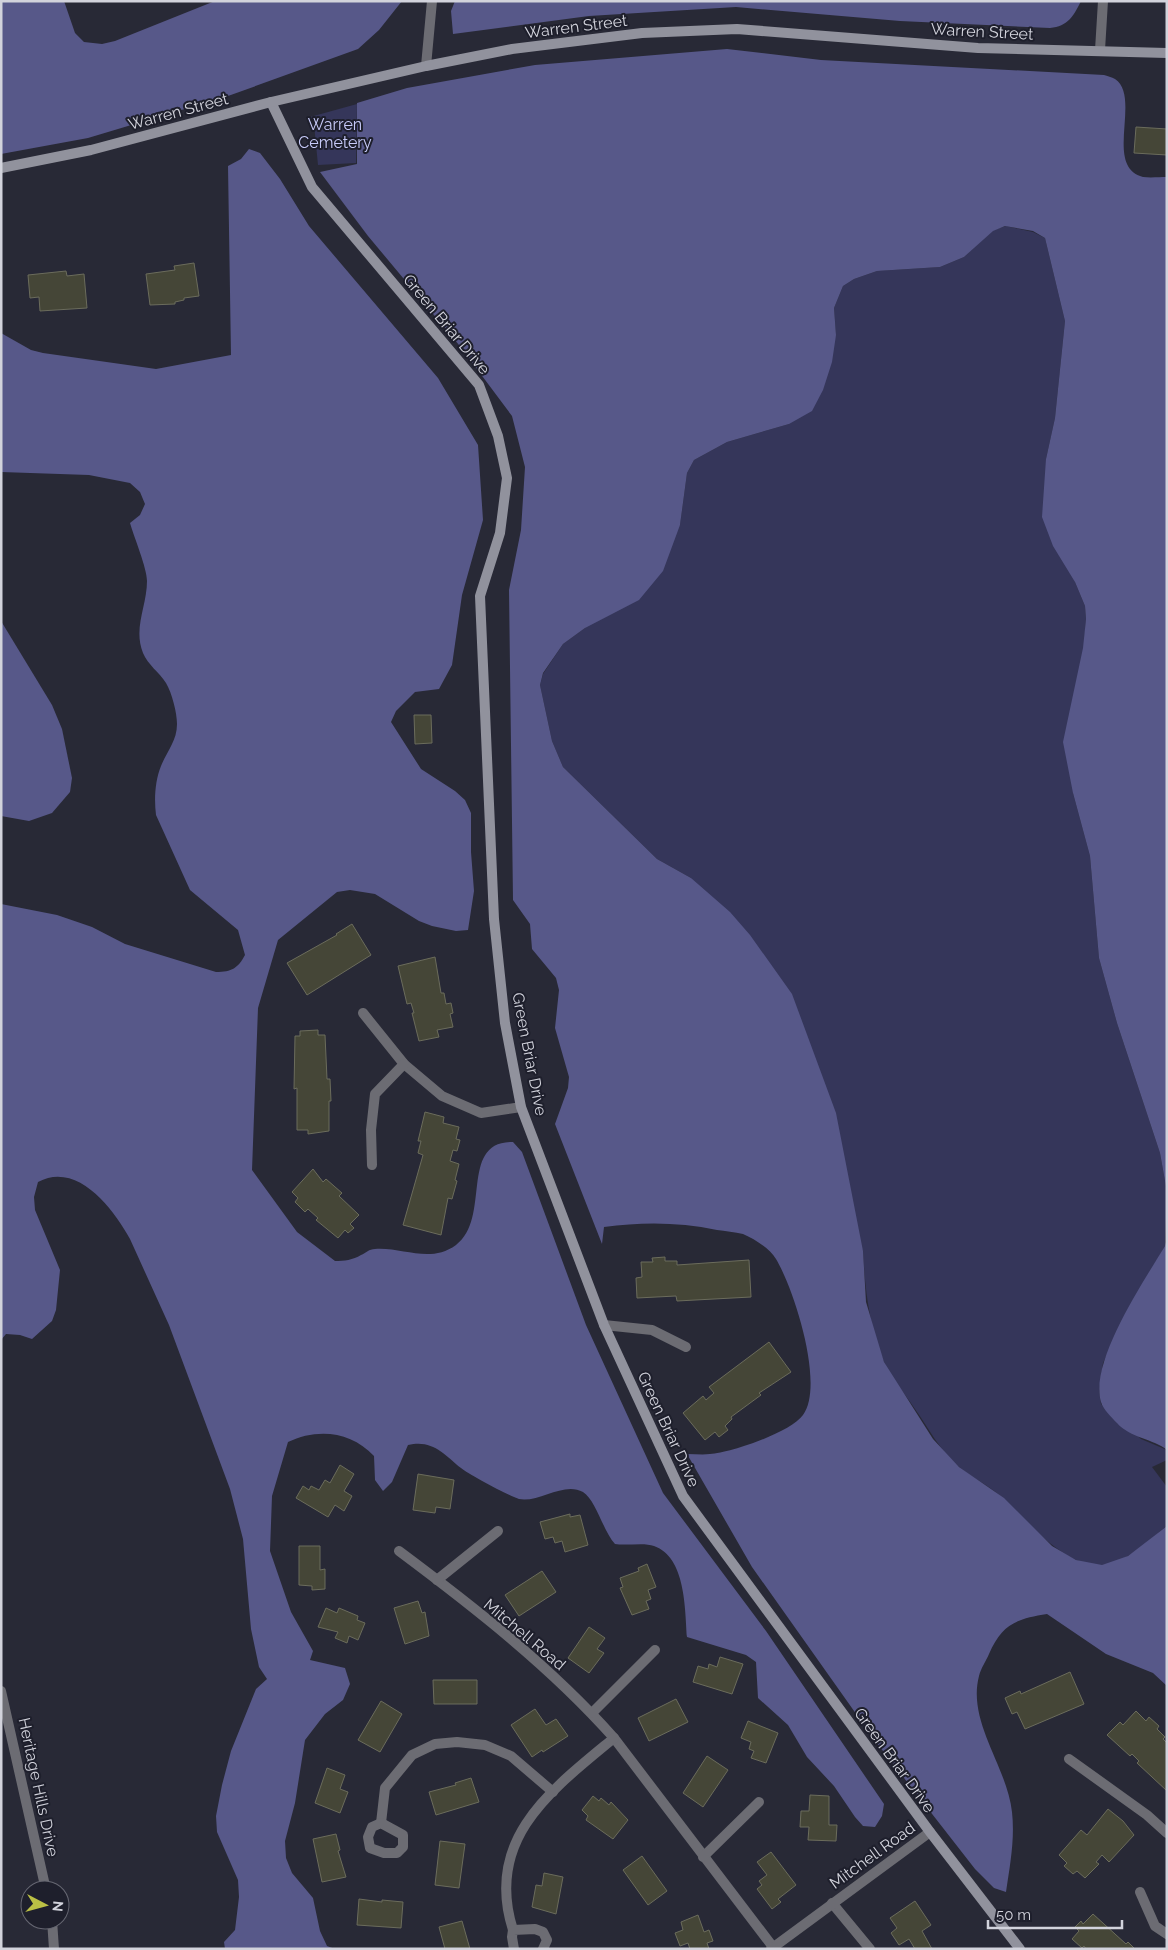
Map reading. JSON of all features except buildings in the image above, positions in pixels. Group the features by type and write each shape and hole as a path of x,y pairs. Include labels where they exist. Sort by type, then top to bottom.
{"street":[{"path":"426,66 432,1"},
{"path":"1100,50 1103,1"},
{"name":"Warren Street","path":"1,168 91,150 271,102 426,66 512,49 633,34 737,29 978,48 1167,53"},
{"name":"Green Briar Drive","path":"271,102 312,186 480,385 498,436 507,478 500,533 480,596 494,919 505,1023 522,1107 604,1325 683,1496 930,1832 1020,1949"},
{"path":"363,1013 404,1064 442,1096 481,1112 522,1107"},
{"path":"372,1165 371,1130 375,1094 404,1064"},
{"path":"604,1325 652,1330 686,1348"},
{"path":"437,1580 498,1531"},
{"name":"Mitchell Road","path":"399,1551 545,1669 592,1713 614,1738 772,1948 930,1832"},
{"path":"592,1713 655,1650"},
{"name":"Heritage Hills Drive","path":"1,1691 44,1880"},
{"path":"514,1949 512,1937 514,1930 506,1908 505,1879 511,1850 531,1816 563,1780 614,1738"},
{"path":"381,1823 385,1788 412,1755 435,1744 457,1742 485,1745 512,1756 553,1792"},
{"path":"1070,1759 1147,1815 1167,1833"},
{"path":"703,1857 759,1802"},
{"path":"1140,1892 1155,1926 1167,1934"},
{"name":"Mitchell Road","path":"832,1903 870,1949"},
{"path":"514,1930 535,1928 543,1932 547,1940 543,1949"},
{"path":"53,1930 54,1949"}],"green space":[{"name":"Warren Cemetery","path":"357,104 356,163 318,165 314,124 310,117"},
{"path":"1006,226 1033,232 1045,238 1065,321 1055,418 1046,459 1075,582 1085,606 1086,619 1073,793 1090,856 1099,958 1117,1023 1160,1153 1167,1192 1165,1246 1127,1312 1103,1363 1099,1391 1101,1404 1141,1439 1167,1450 1167,1460 1152,1467 1167,1487 1167,1526 1129,1555 1103,1565 1089,1564 1076,1560 1063,1552 1038,1533 989,1487 958,1466 940,1446 890,1375 871,1321 863,1251 691,878 657,859 563,767 552,741 540,685 543,674 563,644 585,628 680,525 687,473 694,460 727,442 789,424 836,335 834,308 843,286 854,279 877,271 940,267 964,257 993,230"}],"shaded area":[{"path":"1,1 64,1 75,33 84,42 102,44 115,41 215,1 402,1 379,30 358,49 228,96 88,138 1,154"},
{"path":"455,1 1081,1 1066,23 1050,28 900,21 736,7 589,16 453,34 451,11"},
{"path":"727,49 821,60 1104,75 1111,77 1122,88 1125,100 1124,146 1126,160 1131,171 1143,177 1167,177 1167,1192 1160,1153 1117,1023 1099,958 1090,856 1073,793 1063,742 1083,648 1086,619 1085,606 1075,582 1053,546 1042,517 1046,459 1055,418 1065,321 1045,238 1033,231 1005,226 993,231 964,257 940,267 877,271 854,279 843,286 834,308 836,335 832,362 823,390 812,411 789,424 727,442 694,460 687,473 680,525 663,571 639,600 585,628 563,644 543,673 540,685 552,741 563,767 657,859 691,878 730,912 750,935 792,994 836,1113 863,1251 866,1302 884,1362 933,1439 959,1467 1004,1498 1052,1546 1076,1560 1102,1565 1128,1556 1167,1526 1167,1686 1153,1673 1106,1654 1047,1614 1018,1621 1005,1629 994,1644 981,1670 977,1693 978,1710 1009,1795 1012,1812 1012,1842 1006,1892 994,1888 975,1869 876,1742 752,1567 687,1454 720,1453 745,1446 774,1435 796,1422 803,1415 809,1401 811,1382 809,1360 791,1292 776,1259 762,1245 743,1234 675,1224 632,1224 604,1227 602,1244 555,1124 568,1088 569,1077 555,1028 559,990 556,978 532,949 530,924 513,900 509,590 521,530 525,467 512,416 459,345 368,236 320,172 357,164 357,103 407,88 535,65"},
{"path":"249,149 260,153 280,179 309,226 438,378 478,445 483,520 462,595 452,665 439,689 415,692 396,711 391,722 421,769 455,791 465,800 471,813 474,891 468,930 456,931 432,926 419,921 375,894 350,890 337,892 278,940 258,1008 252,1170 297,1232 335,1261 352,1259 375,1249 426,1254 436,1253 446,1251 456,1245 467,1233 472,1217 480,1167 486,1154 496,1145 513,1142 522,1152 586,1325 663,1493 766,1631 884,1804 882,1816 875,1827 863,1826 834,1786 807,1757 788,1725 758,1698 756,1662 746,1655 687,1637 682,1585 672,1561 665,1552 645,1544 615,1544 592,1502 583,1492 576,1489 568,1489 535,1498 519,1499 472,1475 437,1449 424,1444 408,1445 392,1482 383,1491 375,1480 374,1456 365,1448 355,1441 333,1434 310,1435 288,1442 272,1496 270,1551 291,1612 313,1651 310,1660 345,1668 350,1684 343,1700 325,1714 305,1740 295,1803 285,1841 286,1858 292,1873 313,1898 320,1931 327,1946 335,1949 225,1949 224,1942 235,1930 239,1897 238,1880 217,1832 216,1816 231,1751 256,1689 267,1679 259,1667 251,1629 243,1539 230,1489 169,1325 130,1239 104,1202 80,1183 66,1178 52,1177 38,1182 34,1197 35,1210 60,1270 56,1310 52,1321 32,1339 20,1335 6,1334 1,1340 1,904 57,915 92,927 125,944 216,972 234,968 245,955 238,930 190,890 156,815 155,796 157,778 174,741 177,724 174,703 168,687 145,657 140,644 140,626 147,581 143,561 130,523 140,515 145,504 140,492 130,483 89,475 1,472 1,333 31,350 43,353 156,369 231,355 228,166 241,159"},
{"path":"1,621 52,705 62,729 72,778 70,792 52,813 29,821 1,816"},
{"path":"1167,1238 1167,1450 1122,1428 1102,1405 1099,1385 1110,1344 1132,1300 1165,1246"}]}
